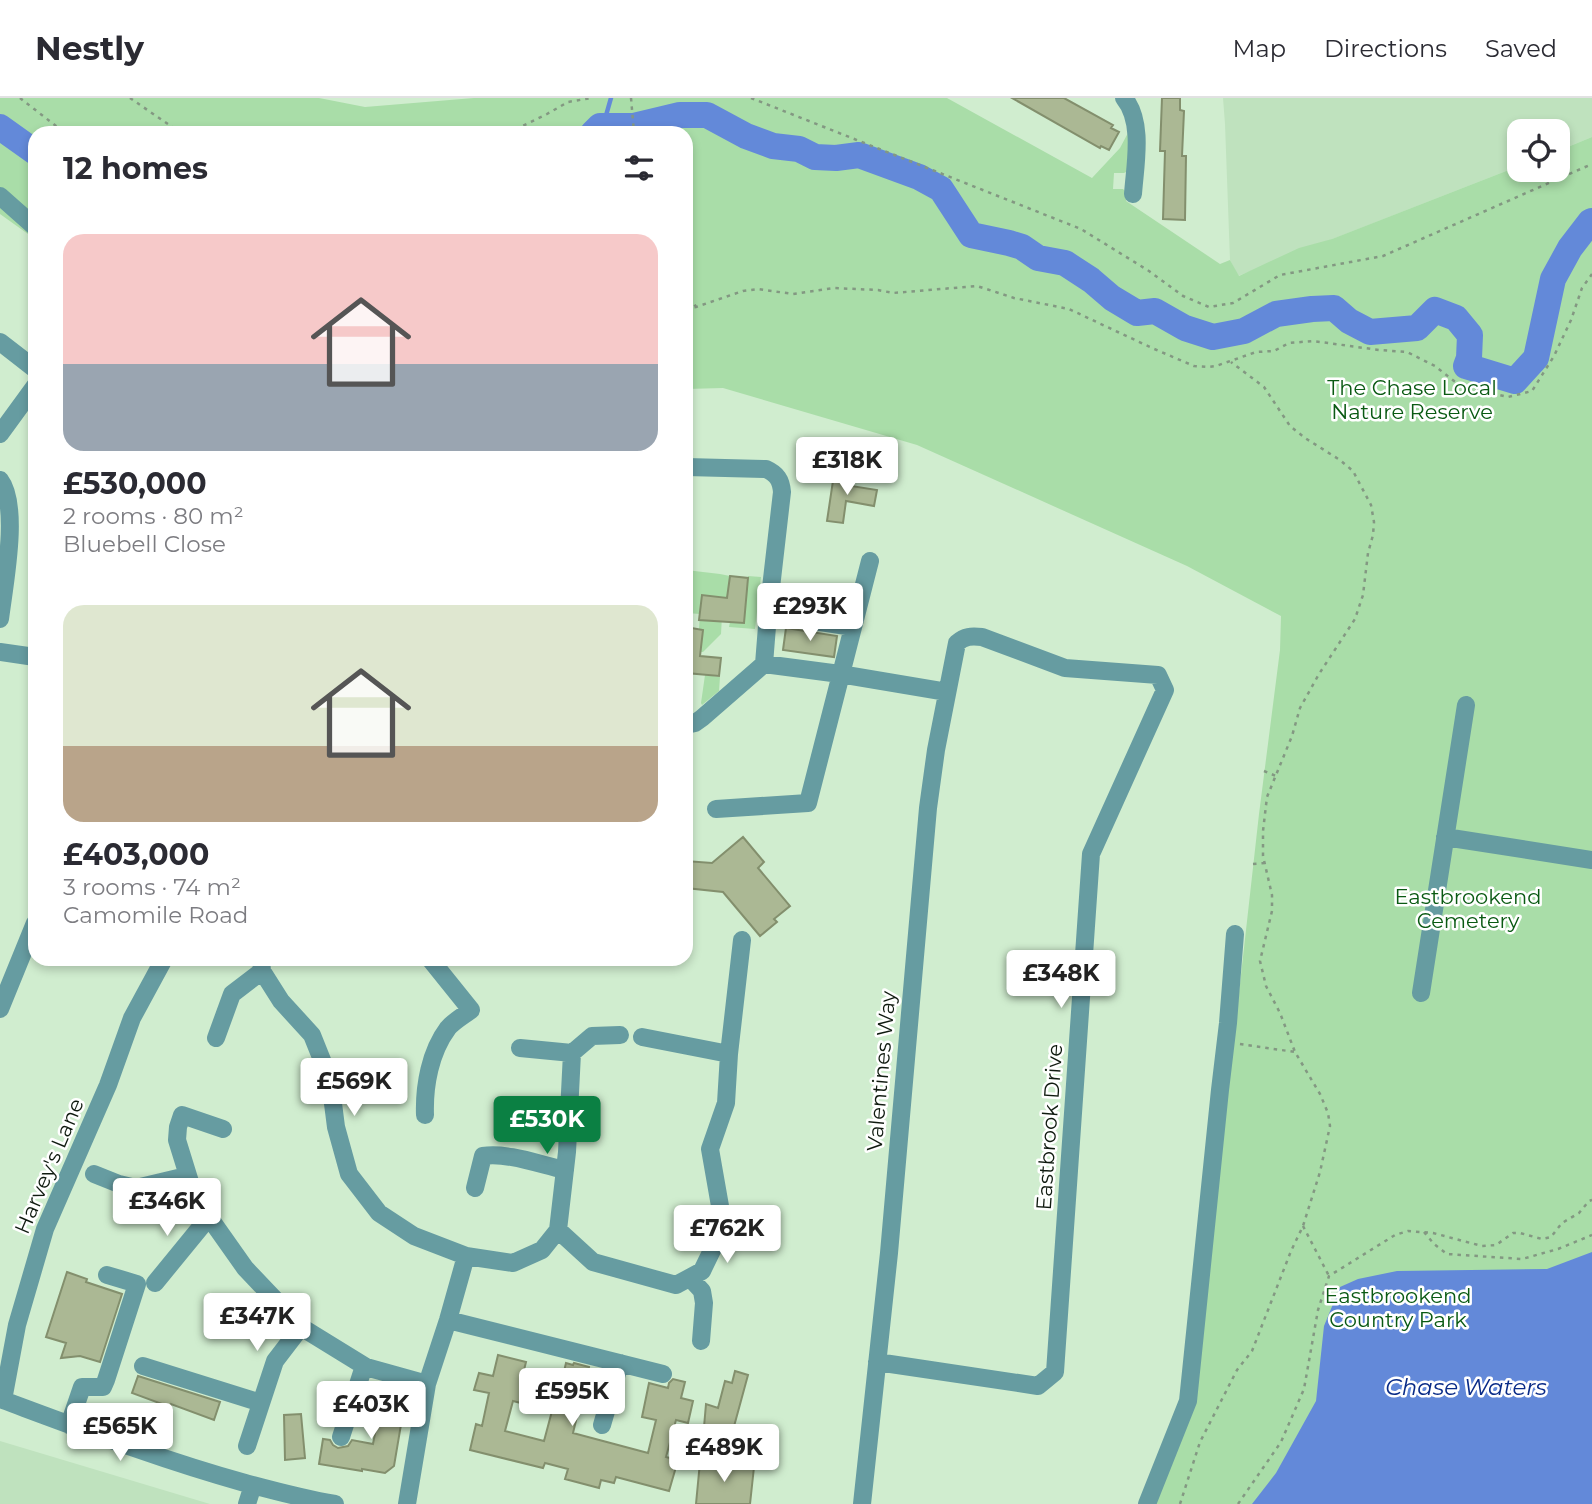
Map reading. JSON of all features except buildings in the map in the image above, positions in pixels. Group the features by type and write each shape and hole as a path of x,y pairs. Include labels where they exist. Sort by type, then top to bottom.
{"street":[{"path":"1124,98 1130,106 1137,128 1133,194"},
{"path":"0,196 28,221"},
{"path":"0,342 28,364"},
{"path":"0,434 28,396"},
{"path":"693,467 766,469 774,473 782,485 764,664 693,723"},
{"path":"0,480 5,486 11,524 0,619"},
{"path":"716,809 808,803 870,561"},
{"path":"768,614 853,627"},
{"name":"Eastbrook Drive","path":"877,1362 1038,1386 1055,1372 1091,854 1165,690 1158,675 1065,668 982,637 962,638 957,643"},
{"name":"Valentines Way","path":"862,1504 890,1239 928,808 957,643"},
{"path":"0,652 28,656"},
{"path":"764,664 947,692"},
{"path":"1421,993 1466,705"},
{"path":"1445,837 1592,860"},
{"path":"1147,1504 1188,1401 1235,934"},
{"path":"0,1009 28,940"},
{"path":"558,1230 593,1262 676,1285 702,1271 717,1241 720,1206 710,1149 726,1103 742,940"},
{"name":"Harvey's Lane","path":"1,1400 17,1325 45,1229 108,1085 132,1018 160,966"},
{"path":"216,1038 232,994 261,966"},
{"path":"263,966 281,1001 312,1035 330,1080 336,1127 349,1174 379,1213 414,1236 466,1256 513,1263 542,1250 558,1230 565,1170 572,1053"},
{"path":"425,1115 427,1079 442,1038 450,1026 471,1010 444,966"},
{"path":"520,1048 572,1053 592,1036 620,1035"},
{"path":"642,1037 729,1055"},
{"path":"223,1129 183,1115 177,1140 190,1182 209,1217 245,1268 301,1327 364,1366 428,1384"},
{"path":"475,1188 483,1156 509,1157 565,1170"},
{"path":"94,1174 136,1188 178,1178 190,1182"},
{"path":"155,1283 209,1217"},
{"path":"407,1504 428,1384 466,1256"},
{"path":"69,1425 82,1387 103,1387 137,1284 107,1275"},
{"path":"690,1278 702,1291 704,1303 701,1341"},
{"path":"448,1320 663,1374"},
{"path":"247,1446 275,1361 301,1327"},
{"path":"602,1426 620,1363"},
{"path":"143,1366 261,1403"},
{"path":"341,1437 364,1366"},
{"path":"1,1400 198,1470 307,1500 335,1504"},
{"path":"247,1504 253,1485"}],"path":[{"path":"20,98 56,126"},
{"path":"130,98 171,126"},
{"path":"522,126 568,102 591,98"},
{"path":"631,98 633,126"},
{"path":"751,98 1081,229 1149,271 1183,296 1209,307 1233,303 1280,275 1383,256 1592,164"},
{"path":"693,307 743,291 758,289 793,294 833,288 893,293 977,286 1014,299 1069,309 1194,366 1208,368 1256,352 1275,351 1289,343 1313,341 1408,352 1435,366 1454,381 1508,397 1532,391 1554,356 1582,288 1592,274"},
{"path":"693,302 696,307"},
{"path":"1180,1504 1200,1443 1237,1370 1252,1351 1303,1226 1320,1172 1330,1126 1320,1094 1295,1052 1266,986 1260,961 1272,911 1263,831 1267,797 1292,736 1300,708 1355,619 1363,595 1374,522 1371,505 1353,471 1290,426 1264,387 1231,362"},
{"path":"1264,771 1276,776"},
{"path":"1257,830 1263,831"},
{"path":"1253,864 1265,863"},
{"path":"1226,1041 1295,1052"},
{"path":"1238,1504 1281,1442 1304,1389 1318,1310 1329,1276 1395,1235 1408,1231 1433,1233 1482,1246 1496,1245 1513,1233 1542,1239 1551,1237 1562,1223 1579,1213 1592,1200"},
{"path":"1303,1226 1329,1276"},
{"path":"1424,1232 1447,1254 1522,1259 1558,1249 1592,1234"}],"shaded area":[{"path":"1223,98 1592,98 1592,137 1570,146 1570,119 1507,119 1507,171 1238,276 1230,260"},
{"path":"0,1441 210,1504 0,1504"}],"green space":[{"path":"0,98 319,98 365,107 474,98 947,98 1092,178 1120,148 1129,131 1128,171 1114,173 1113,189 1123,189 1127,193 1126,201 1220,264 1230,260 1239,276 1299,248 1332,239 1507,171 1507,182 1570,182 1570,146 1592,137 1592,1504 1155,1504 1193,1403 1280,650 1281,616 1187,566 917,445 723,388 693,389 693,126 28,126 28,234 0,214"},
{"path":"693,571 730,576 727,598 702,595 700,614 693,614"},
{"path":"748,576 761,577 755,629 729,627 730,622 744,623"},
{"path":"700,614 722,616 721,634 703,652 700,652 703,630 699,629"},
{"path":"705,675 720,677 719,691 702,705 701,703"}],"water":[{"name":"Chase Waters","path":"1592,1252 1592,1504 1252,1504 1276,1473 1316,1401 1324,1326 1340,1287 1358,1279 1397,1271 1547,1269"}],"waterway":[{"path":"603,126 611,98"},
{"path":"634,126 680,115 707,115 746,136 773,146 799,149 815,157 859,155 919,177 941,189 971,235 1009,243 1022,247 1038,258 1065,263 1137,313 1155,311 1185,328 1213,337 1244,331 1276,314 1312,309 1334,308 1349,321 1370,332 1417,328 1435,310 1456,318 1470,335 1466,366 1515,381 1536,358 1553,279 1570,248 1592,221"},
{"path":"600,126 634,126"},
{"path":"0,127 28,147"}],"park label":[{"name":"The Chase Local Nature Reserve","path":"1412,399"},
{"name":"Eastbrookend Cemetery","path":"1468,908"},
{"name":"Eastbrookend Country Park","path":"1398,1307"}]}
